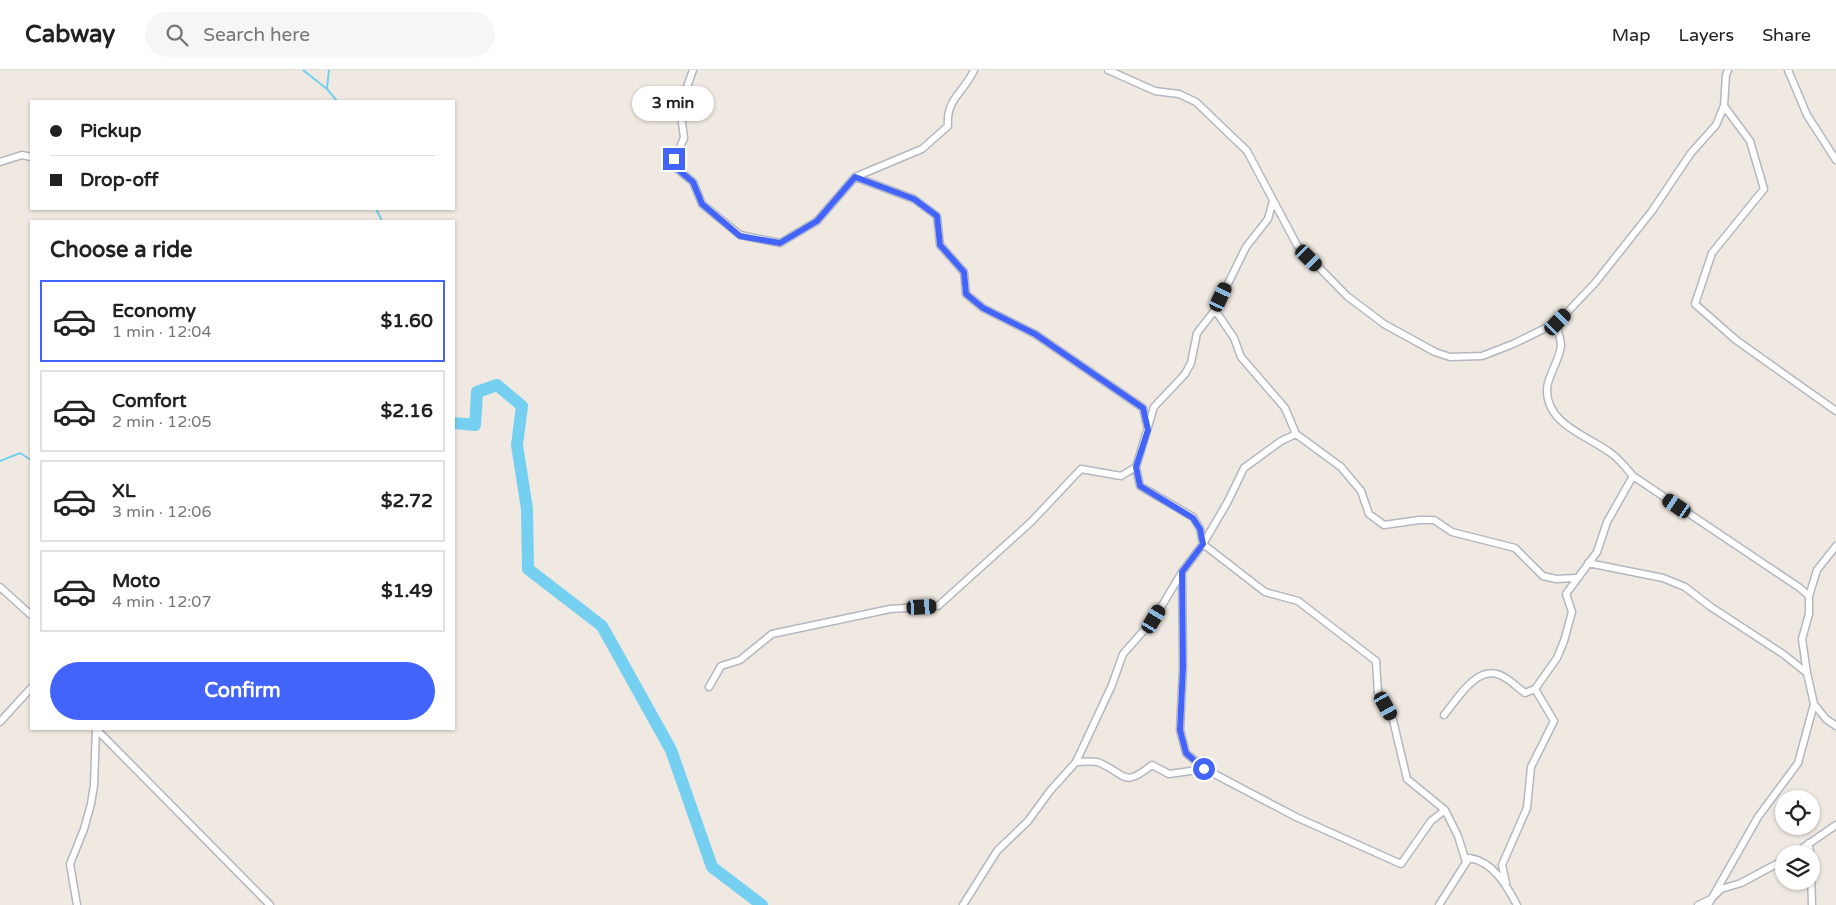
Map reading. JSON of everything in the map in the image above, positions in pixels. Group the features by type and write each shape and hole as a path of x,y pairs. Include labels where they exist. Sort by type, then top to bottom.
{"street":[{"path":"693,70 680,107 684,138 674,159 675,167 693,182 702,204 740,236 780,243 817,221 855,177 922,149 948,126 947,112 955,95 969,81 974,70"},
{"path":"1108,70 1154,91 1179,94 1196,102 1247,151 1297,245 1347,296 1384,324 1435,352 1450,357 1482,356 1513,344 1558,322 1595,283 1652,211 1691,153 1716,125 1724,106 1728,70"},
{"path":"1788,70 1807,115 1836,160"},
{"path":"1724,106 1750,141 1764,188 1712,253 1696,304 1736,340 1836,411"},
{"path":"0,162 22,155 30,158"},
{"path":"855,177 914,199 937,216 940,245 964,272 966,294 983,308 1035,334 1143,408 1148,430"},
{"path":"1273,201 1268,218 1246,247 1215,310 1197,334 1191,363 1185,374 1154,407 1136,467 1140,486 1193,518 1200,529 1203,544 1266,592 1298,601 1376,661 1378,693 1393,720 1407,779 1445,810 1458,836 1466,862"},
{"path":"1215,310 1234,338 1241,357 1285,408 1296,434 1341,467 1361,491 1369,514 1384,525 1418,520 1434,520 1452,532 1514,548 1542,576 1556,579 1576,578"},
{"path":"1558,322 1557,328 1561,344 1556,367 1546,388 1550,408 1557,417 1612,454 1633,476 1800,588 1808,596"},
{"path":"963,905 997,850 1028,821 1050,791 1076,762 1112,685 1123,654 1154,619 1182,572 1203,544 1227,503 1244,468 1281,441 1296,434"},
{"path":"709,687 721,666 740,660 772,634 890,609 938,606 1031,522 1081,469 1121,476 1136,467"},
{"path":"1444,715 1478,676 1489,672 1500,675 1525,693 1535,689 1557,658 1564,641 1572,612 1566,594 1597,552 1607,522 1633,476"},
{"path":"1836,546 1817,570 1808,596 1809,614 1802,639 1806,673 1814,704 1826,719 1836,726"},
{"path":"1588,563 1663,578 1685,587 1711,607 1783,654 1806,673"},
{"path":"1182,572 1183,667 1180,730 1186,753 1204,769 1296,817 1401,864 1431,821 1445,810"},
{"path":"0,587 30,614"},
{"path":"0,722 30,689"},
{"path":"1518,905 1506,883 1502,864 1527,808 1531,767 1554,721 1535,689"},
{"path":"1710,902 1758,816 1798,763 1814,704"},
{"path":"77,905 70,864 84,830 94,785 96,730"},
{"path":"97,730 270,905"},
{"path":"1076,762 1098,761 1125,778 1137,777 1152,765 1169,774 1204,769"},
{"path":"1806,845 1836,825"},
{"path":"1439,905 1469,858 1489,867 1506,883"},
{"path":"1698,905 1710,902 1721,889 1741,883 1775,865"},
{"path":"1812,890 1812,905"}],"waterway":[{"path":"303,70 327,89 336,100"},
{"path":"327,88 329,70"},
{"path":"376,210 382,220"},
{"path":"455,423 475,425 477,392 497,385 522,406 517,445 527,509 528,569 602,626 671,750 712,867 762,905"},
{"path":"0,461 20,453 30,459"}],"route":[{"path":"674,159 675,167 693,182 702,204 740,236 780,243 817,221 855,177 914,199 937,216 940,245 964,272 966,294 983,308 1035,334 1143,408 1148,430 1136,467 1140,486 1193,518 1200,529 1203,544 1182,572 1184,609 1180,730 1186,753 1204,769"}]}
